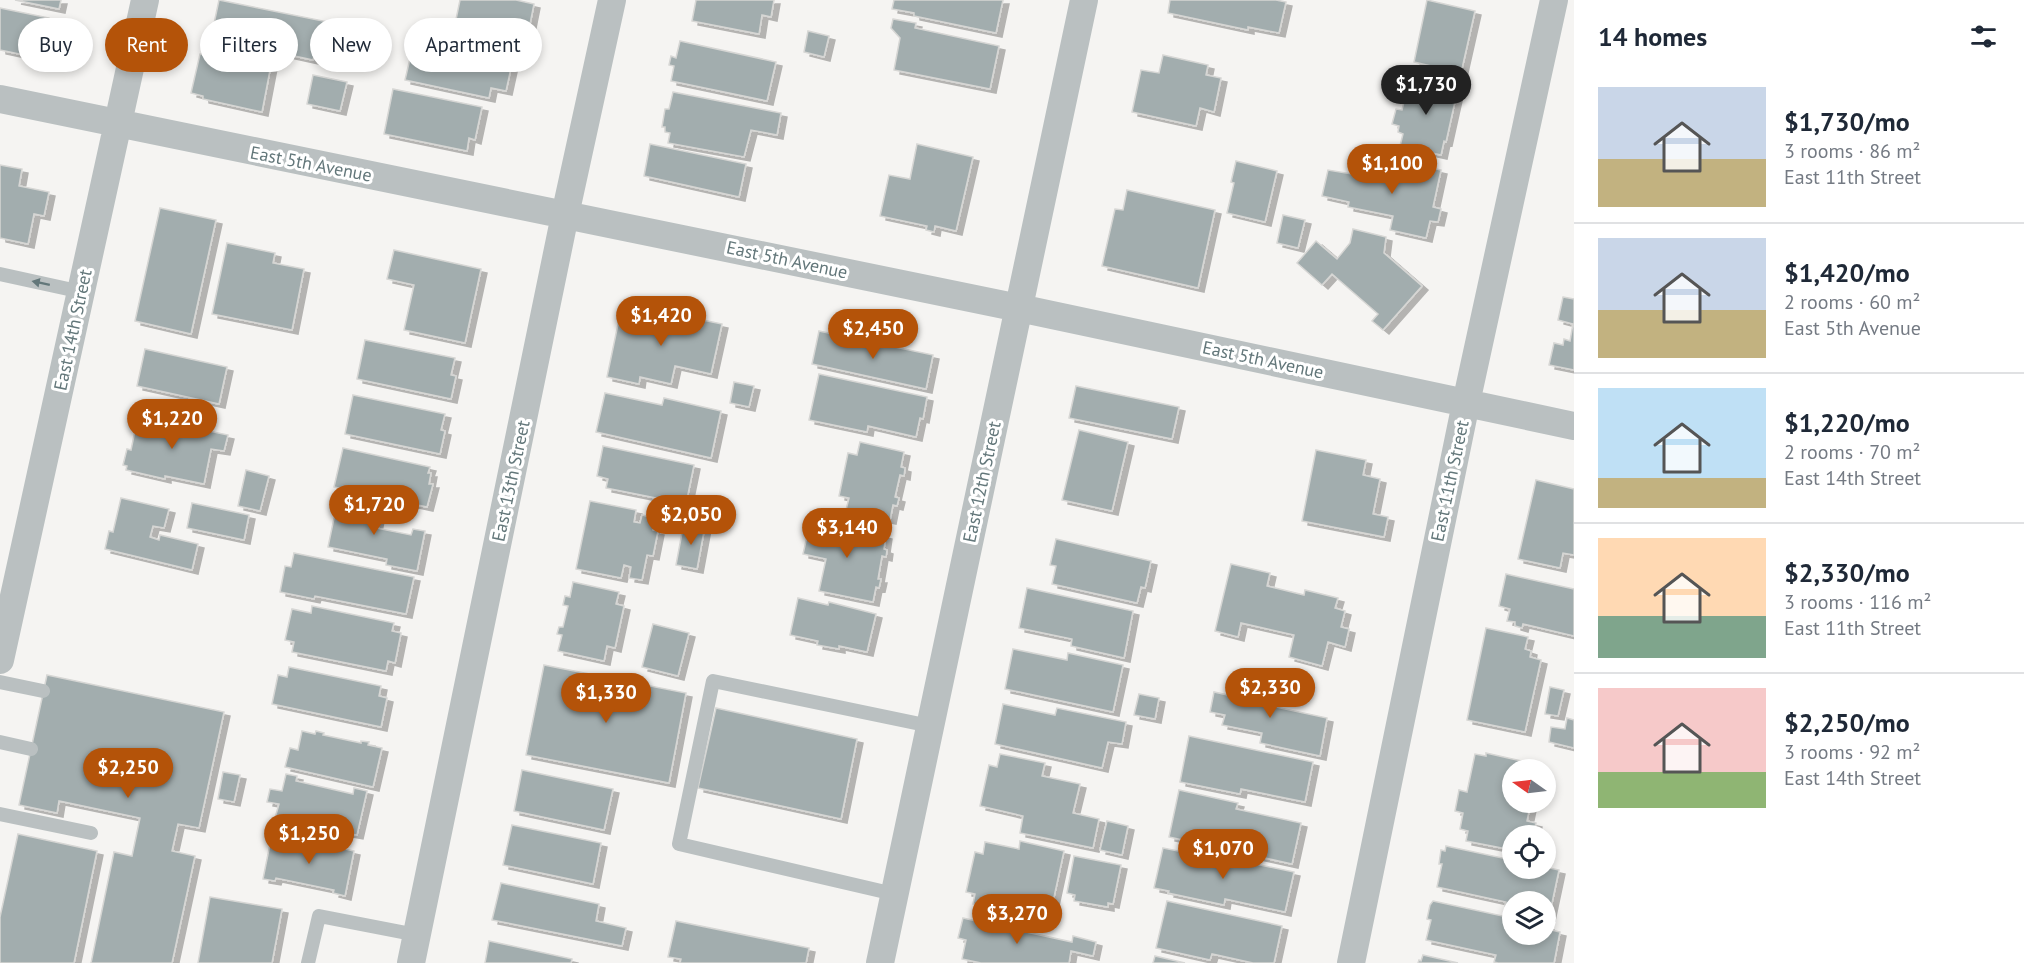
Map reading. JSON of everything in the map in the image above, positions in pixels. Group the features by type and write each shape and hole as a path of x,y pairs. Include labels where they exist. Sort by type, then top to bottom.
{"street":[{"name":"East 14th Street","path":"0,660 145,0"},
{"name":"East 13th Street","path":"411,963 565,215 612,0"},
{"name":"East 12th Street","path":"880,963 1084,0"},
{"name":"East 11th Street","path":"1351,963 1466,404 1554,0"},
{"name":"East 5th Avenue","path":"0,99 1019,308 1574,426"}],"lane":[{"path":"0,274 82,292"},
{"path":"0,681 44,691"},
{"path":"894,894 679,844 713,681 930,726"},
{"path":"0,742 31,749"},
{"path":"0,814 91,833"},
{"path":"308,963 319,916 417,935"}],"building":[{"path":"15,0 61,0 59,9"},
{"path":"219,0 310,18 310,59 298,57 298,18 215,18"},
{"path":"460,0 516,0 534,4 531,18 456,18"},
{"path":"696,0 774,0 771,17 762,15 759,34 692,21"},
{"path":"894,0 1003,0 996,33 914,16 914,13 892,9"},
{"path":"1170,0 1276,0 1286,2 1279,33 1248,27 1248,30 1168,13"},
{"path":"1427,0 1475,11 1461,73 1414,62"},
{"path":"0,8 49,18 18,18 18,54 0,50"},
{"path":"893,19 916,23 915,28 999,46 990,89 894,70 900,38 891,28"},
{"path":"808,31 829,36 824,57 804,52"},
{"path":"680,41 776,62 767,101 671,81 674,66 669,65 671,56 676,58"},
{"path":"200,54 200,72 270,72 262,112 203,99 203,96 191,93"},
{"path":"1163,55 1208,65 1206,75 1221,78 1214,112 1200,108 1196,126 1132,112 1141,70 1159,73"},
{"path":"407,72 510,72 506,91 491,88 489,98 405,80"},
{"path":"313,75 347,82 340,111 307,104"},
{"path":"1410,77 1458,88 1441,155 1400,146 1403,134 1398,132 1399,126 1392,124 1396,109 1402,110"},
{"path":"393,89 482,107 475,140 469,138 467,151 384,134"},
{"path":"673,92 781,113 777,135 751,130 744,157 668,143 670,133 665,132 665,127 662,127 665,109 669,109"},
{"path":"650,144 746,164 739,197 644,176"},
{"path":"917,144 973,157 956,231 935,226 934,232 926,230 927,226 880,216 889,175 910,179"},
{"path":"1392,159 1441,170 1433,207 1441,209 1438,222 1430,221 1426,238 1390,230 1393,216 1348,207 1349,202 1322,196 1328,170 1370,177 1371,170 1389,174"},
{"path":"1236,161 1277,171 1265,222 1227,213"},
{"path":"0,165 22,169 19,186 49,192 44,216 34,214 28,244 0,238"},
{"path":"1127,190 1215,210 1198,288 1102,266 1115,209 1123,210"},
{"path":"160,208 216,220 191,334 135,321"},
{"path":"1283,215 1305,220 1298,248 1277,243"},
{"path":"1353,229 1386,237 1384,253 1422,286 1383,330 1372,321 1378,314 1332,274 1322,285 1297,263 1316,241 1337,259 1350,243"},
{"path":"227,243 275,253 273,263 304,269 292,330 212,314"},
{"path":"394,250 481,269 465,343 404,330 414,285 387,279"},
{"path":"1563,297 1574,299 1574,370 1549,365 1554,343 1563,345 1564,339 1570,341 1573,324 1558,320"},
{"path":"622,305 650,311 649,317 691,326 693,318 722,324 711,374 675,366 671,384 640,377 639,384 607,377"},
{"path":"819,331 933,355 926,389 812,364"},
{"path":"365,340 455,358 451,375 456,376 451,399 357,379"},
{"path":"145,349 227,367 219,404 137,386"},
{"path":"819,374 927,397 923,419 920,418 916,437 868,426 867,432 809,420"},
{"path":"734,382 754,386 749,407 730,403"},
{"path":"1076,386 1179,407 1172,439 1069,418"},
{"path":"605,393 662,405 664,398 721,411 711,458 596,432"},
{"path":"353,395 445,414 441,430 445,431 440,454 345,434"},
{"path":"138,416 228,435 224,451 211,449 204,484 165,476 165,479 126,470 127,466 123,465 127,449 131,450"},
{"path":"1079,430 1128,442 1112,511 1062,500"},
{"path":"860,442 904,452 901,467 905,468 904,476 900,475 895,497 899,498 897,506 893,505 890,520 846,510 849,498 839,496 848,453 857,455"},
{"path":"603,446 694,465 686,504 606,488 608,479 597,476"},
{"path":"343,448 430,467 429,484 433,484 427,507 334,487"},
{"path":"1316,450 1366,460 1363,475 1380,479 1373,514 1388,517 1384,537 1302,521"},
{"path":"246,470 269,476 260,511 238,506"},
{"path":"1536,480 1574,489 1574,555 1563,553 1560,568 1518,559"},
{"path":"121,498 169,509 164,528 153,526 150,537 159,540 160,535 198,544 192,570 105,549 109,531 113,532"},
{"path":"338,499 380,507 376,528 411,535 413,529 425,531 417,571 386,565 387,559 328,547"},
{"path":"590,501 636,510 634,522 640,523 642,515 655,518 653,530 658,531 653,556 647,555 642,580 629,578 631,567 624,565 621,578 576,569"},
{"path":"192,503 249,515 244,540 187,528"},
{"path":"811,519 886,535 884,549 887,550 886,557 882,556 878,579 881,579 879,588 876,587 873,602 819,591 826,559 803,554"},
{"path":"684,522 705,526 697,569 676,565"},
{"path":"1056,539 1151,561 1145,588 1141,587 1137,603 1052,584 1056,566 1050,565"},
{"path":"294,553 414,577 406,614 315,596 314,599 280,592 285,566 291,567"},
{"path":"1231,564 1270,573 1267,586 1304,595 1305,590 1338,598 1335,608 1345,611 1341,627 1349,629 1345,647 1328,642 1322,666 1289,657 1294,635 1241,623 1238,637 1215,631"},
{"path":"1506,574 1574,589 1574,636 1523,624 1522,628 1515,626 1515,622 1507,621 1510,609 1499,606"},
{"path":"573,582 619,592 616,604 624,606 615,648 607,646 604,661 558,651 562,635 557,634 559,627 563,627 568,606 563,605 565,596 570,597"},
{"path":"1027,588 1133,611 1124,658 1071,646 1072,639 1019,628"},
{"path":"798,598 828,605 829,602 876,614 867,652 839,646 839,649 817,645 818,641 790,635"},
{"path":"312,606 394,623 392,631 401,633 395,663 388,661 386,671 292,652 294,642 285,640 292,609 311,613"},
{"path":"653,624 689,633 678,676 642,667"},
{"path":"1486,628 1528,637 1525,649 1531,651 1530,657 1541,660 1525,732 1467,720"},
{"path":"1013,649 1067,660 1068,653 1123,665 1113,712 1005,689"},
{"path":"544,665 686,693 669,783 526,755"},
{"path":"289,667 381,686 379,696 387,698 381,727 272,704 278,675 287,677"},
{"path":"47,675 224,712 199,828 178,824 172,851 195,856 172,963 91,963 114,852 132,856 140,818 59,801 57,813 19,805"},
{"path":"1231,683 1274,691 1271,706 1327,718 1320,756 1260,743 1262,733 1222,725 1225,715 1210,712 1214,692 1228,695"},
{"path":"1550,687 1564,690 1558,716 1545,714"},
{"path":"1139,694 1159,698 1155,719 1134,715"},
{"path":"1003,704 1055,715 1057,708 1126,722 1122,744 1108,742 1102,768 995,744"},
{"path":"716,708 857,739 841,819 698,788"},
{"path":"1567,718 1574,720 1574,748 1549,742 1551,727 1565,729"},
{"path":"302,731 315,734 316,731 324,733 323,735 361,743 361,741 369,742 368,745 382,748 373,787 285,767 290,748 298,750"},
{"path":"1189,736 1313,762 1305,802 1241,789 1240,794 1180,782"},
{"path":"1486,753 1513,759 1502,759 1502,813 1529,813 1527,821 1536,823 1536,825 1502,825 1502,848 1466,841 1468,831 1460,829 1463,813 1455,811 1459,790 1467,792 1475,754 1486,756"},
{"path":"1000,754 1045,763 1042,776 1080,784 1073,813 1099,819 1093,848 1020,833 1023,816 980,806 989,765 997,767"},
{"path":"522,770 613,789 604,830 514,811"},
{"path":"223,772 240,775 234,802 218,799"},
{"path":"286,774 297,776 296,781 353,794 354,788 367,791 357,835 346,833 347,829 288,816 288,821 275,818 279,804 267,802 270,789 282,791"},
{"path":"1179,790 1238,803 1236,809 1301,823 1292,864 1169,837"},
{"path":"1107,821 1128,826 1122,855 1100,850"},
{"path":"512,825 601,843 593,884 503,865"},
{"path":"18,834 97,851 74,963 0,963 0,917"},
{"path":"272,834 283,837 283,840 335,851 336,847 354,851 345,896 333,893 334,890 276,878 275,881 263,879"},
{"path":"1020,841 1064,851 1051,911 1007,901 1005,912 973,904 975,894 966,892 975,852 983,854 985,842 1019,849"},
{"path":"1446,846 1502,858 1502,879 1556,879 1556,869 1559,870 1555,891 1502,891 1502,901 1437,887 1442,864 1439,864 1441,850 1445,851"},
{"path":"1163,848 1178,851 1179,848 1294,872 1285,912 1225,899 1224,905 1154,888"},
{"path":"1074,856 1121,865 1113,904 1108,903 1108,907 1074,901 1075,895 1067,893"},
{"path":"501,883 599,904 596,921 626,928 622,946 492,920"},
{"path":"210,897 282,909 272,963 198,963"},
{"path":"1167,901 1282,926 1274,963 1253,963 1212,954 1210,960 1156,948"},
{"path":"1433,901 1502,916 1502,945 1556,945 1556,931 1560,932 1554,963 1498,963 1494,962 1496,955 1426,940 1431,920 1427,919"},
{"path":"963,918 1072,942 1073,936 1096,942 1093,956 1071,951 1069,963 981,963 962,959 966,940 958,938"},
{"path":"676,921 809,948 806,963 680,963 681,959 668,957"},
{"path":"489,941 572,959 571,963 485,963"},
{"path":"1423,955 1458,963 1418,963"},
{"path":"1155,956 1185,963 1153,963"}]}
